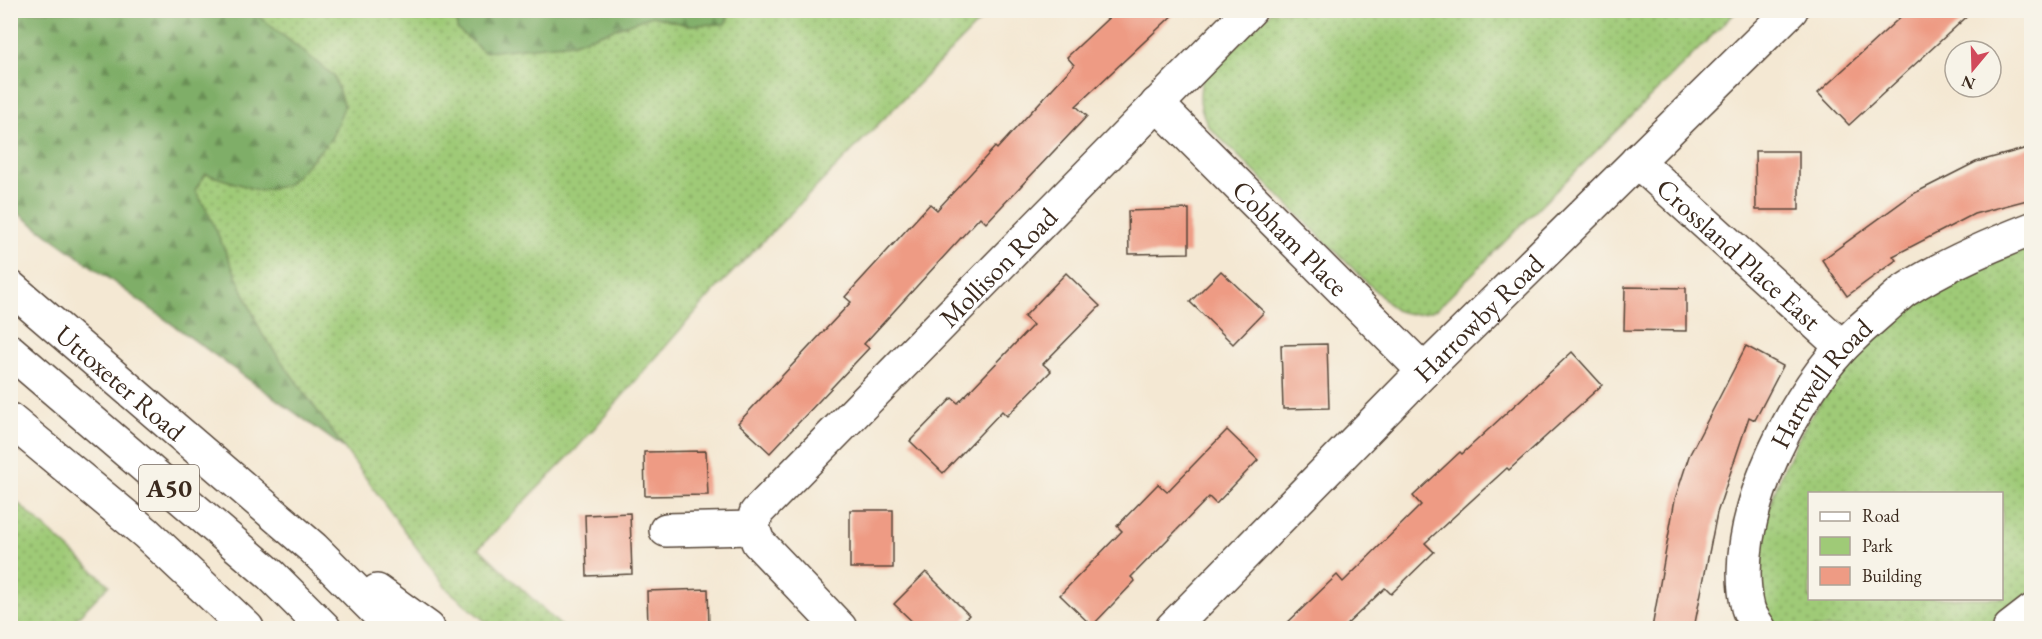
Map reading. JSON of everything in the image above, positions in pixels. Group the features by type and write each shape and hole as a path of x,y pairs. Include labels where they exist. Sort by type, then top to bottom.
{"main road":[{"name":"Mollison Road","path":"753,528 756,513 1250,10"},
{"name":"Harrowby Road","path":"1172,628 1424,371 1791,10"},
{"name":"Cobham Place","path":"1157,104 1424,371"},
{"name":"Crossland Place East","path":"1637,161 1842,347"},
{"name":"Hartwell Road","path":"1759,628 1749,610 1743,568 1748,529 1757,494 1781,439 1809,391 1842,347 1903,291 1989,245 2031,229"},
{"name":"Uttoxeter Road","path":"10,287 313,548"},
{"name":"A50","path":"10,351 271,575 324,628"},
{"path":"10,420 146,533 247,628"},
{"path":"666,530 753,528 758,542 840,628"},
{"path":"313,548 428,628"},
{"name":"A50","path":"313,548 393,628"},
{"path":"2010,628 2031,611"}],"green space":[{"path":"456,10 731,11 725,24 687,25 652,16 574,43 484,52 457,29"},
{"path":"10,11 990,11 714,291 577,448 479,548 563,628 493,628 446,588 344,448 11,208"},
{"path":"10,11 252,11 334,76 344,107 331,139 287,185 260,191 206,174 195,190 208,212 262,334 344,448 11,208"},
{"path":"1272,11 1737,11 1437,309 1416,314 1395,310 1208,126 1200,102 1203,78"},
{"path":"2031,246 2031,591 2002,615 1978,628 1777,628 1766,611 1763,600 1761,549 1769,509 1784,469 1804,429 1828,391 1855,356 1884,327 1913,304 1971,272"},
{"path":"10,496 109,585 67,628 11,628"}],"building":[{"path":"1117,10 1178,10 1076,106 1087,116 986,223 980,217 864,344 869,348 770,453 738,423 851,302 845,297 930,204 937,210 995,147 997,149 1074,65 1067,57"},
{"path":"1908,10 1974,10 1849,125 1818,93"},
{"path":"2031,147 2031,199 1974,214 1893,256 1896,260 1847,296 1822,260 1913,194 1976,162"},
{"path":"1755,151 1799,151 1799,210 1756,210"},
{"path":"1189,209 1189,253 1129,254 1128,211"},
{"path":"1221,271 1264,312 1233,344 1190,302"},
{"path":"1066,273 1100,306 1043,364 1051,371 1007,416 1002,411 943,473 910,441 952,398 958,403 1033,325 1024,317"},
{"path":"1625,287 1686,288 1686,331 1624,330"},
{"path":"1327,344 1329,408 1283,409 1281,345"},
{"path":"1746,346 1783,366 1755,420 1749,417 1717,513 1694,628 1652,628 1675,499 1689,456"},
{"path":"1572,352 1602,385 1425,543 1434,552 1391,594 1385,588 1343,628 1282,628 1337,575 1343,582 1421,505 1413,496"},
{"path":"1227,430 1258,460 1216,504 1209,497 1131,577 1135,581 1092,626 1060,595 1122,531 1117,526 1158,484 1167,492"},
{"path":"706,451 708,495 645,496 644,452"},
{"path":"850,510 893,510 893,568 850,568"},
{"path":"630,513 632,574 587,576 585,515"},
{"path":"926,572 969,615 956,628 919,628 894,604"},
{"path":"708,589 709,628 648,628 647,591"}]}
